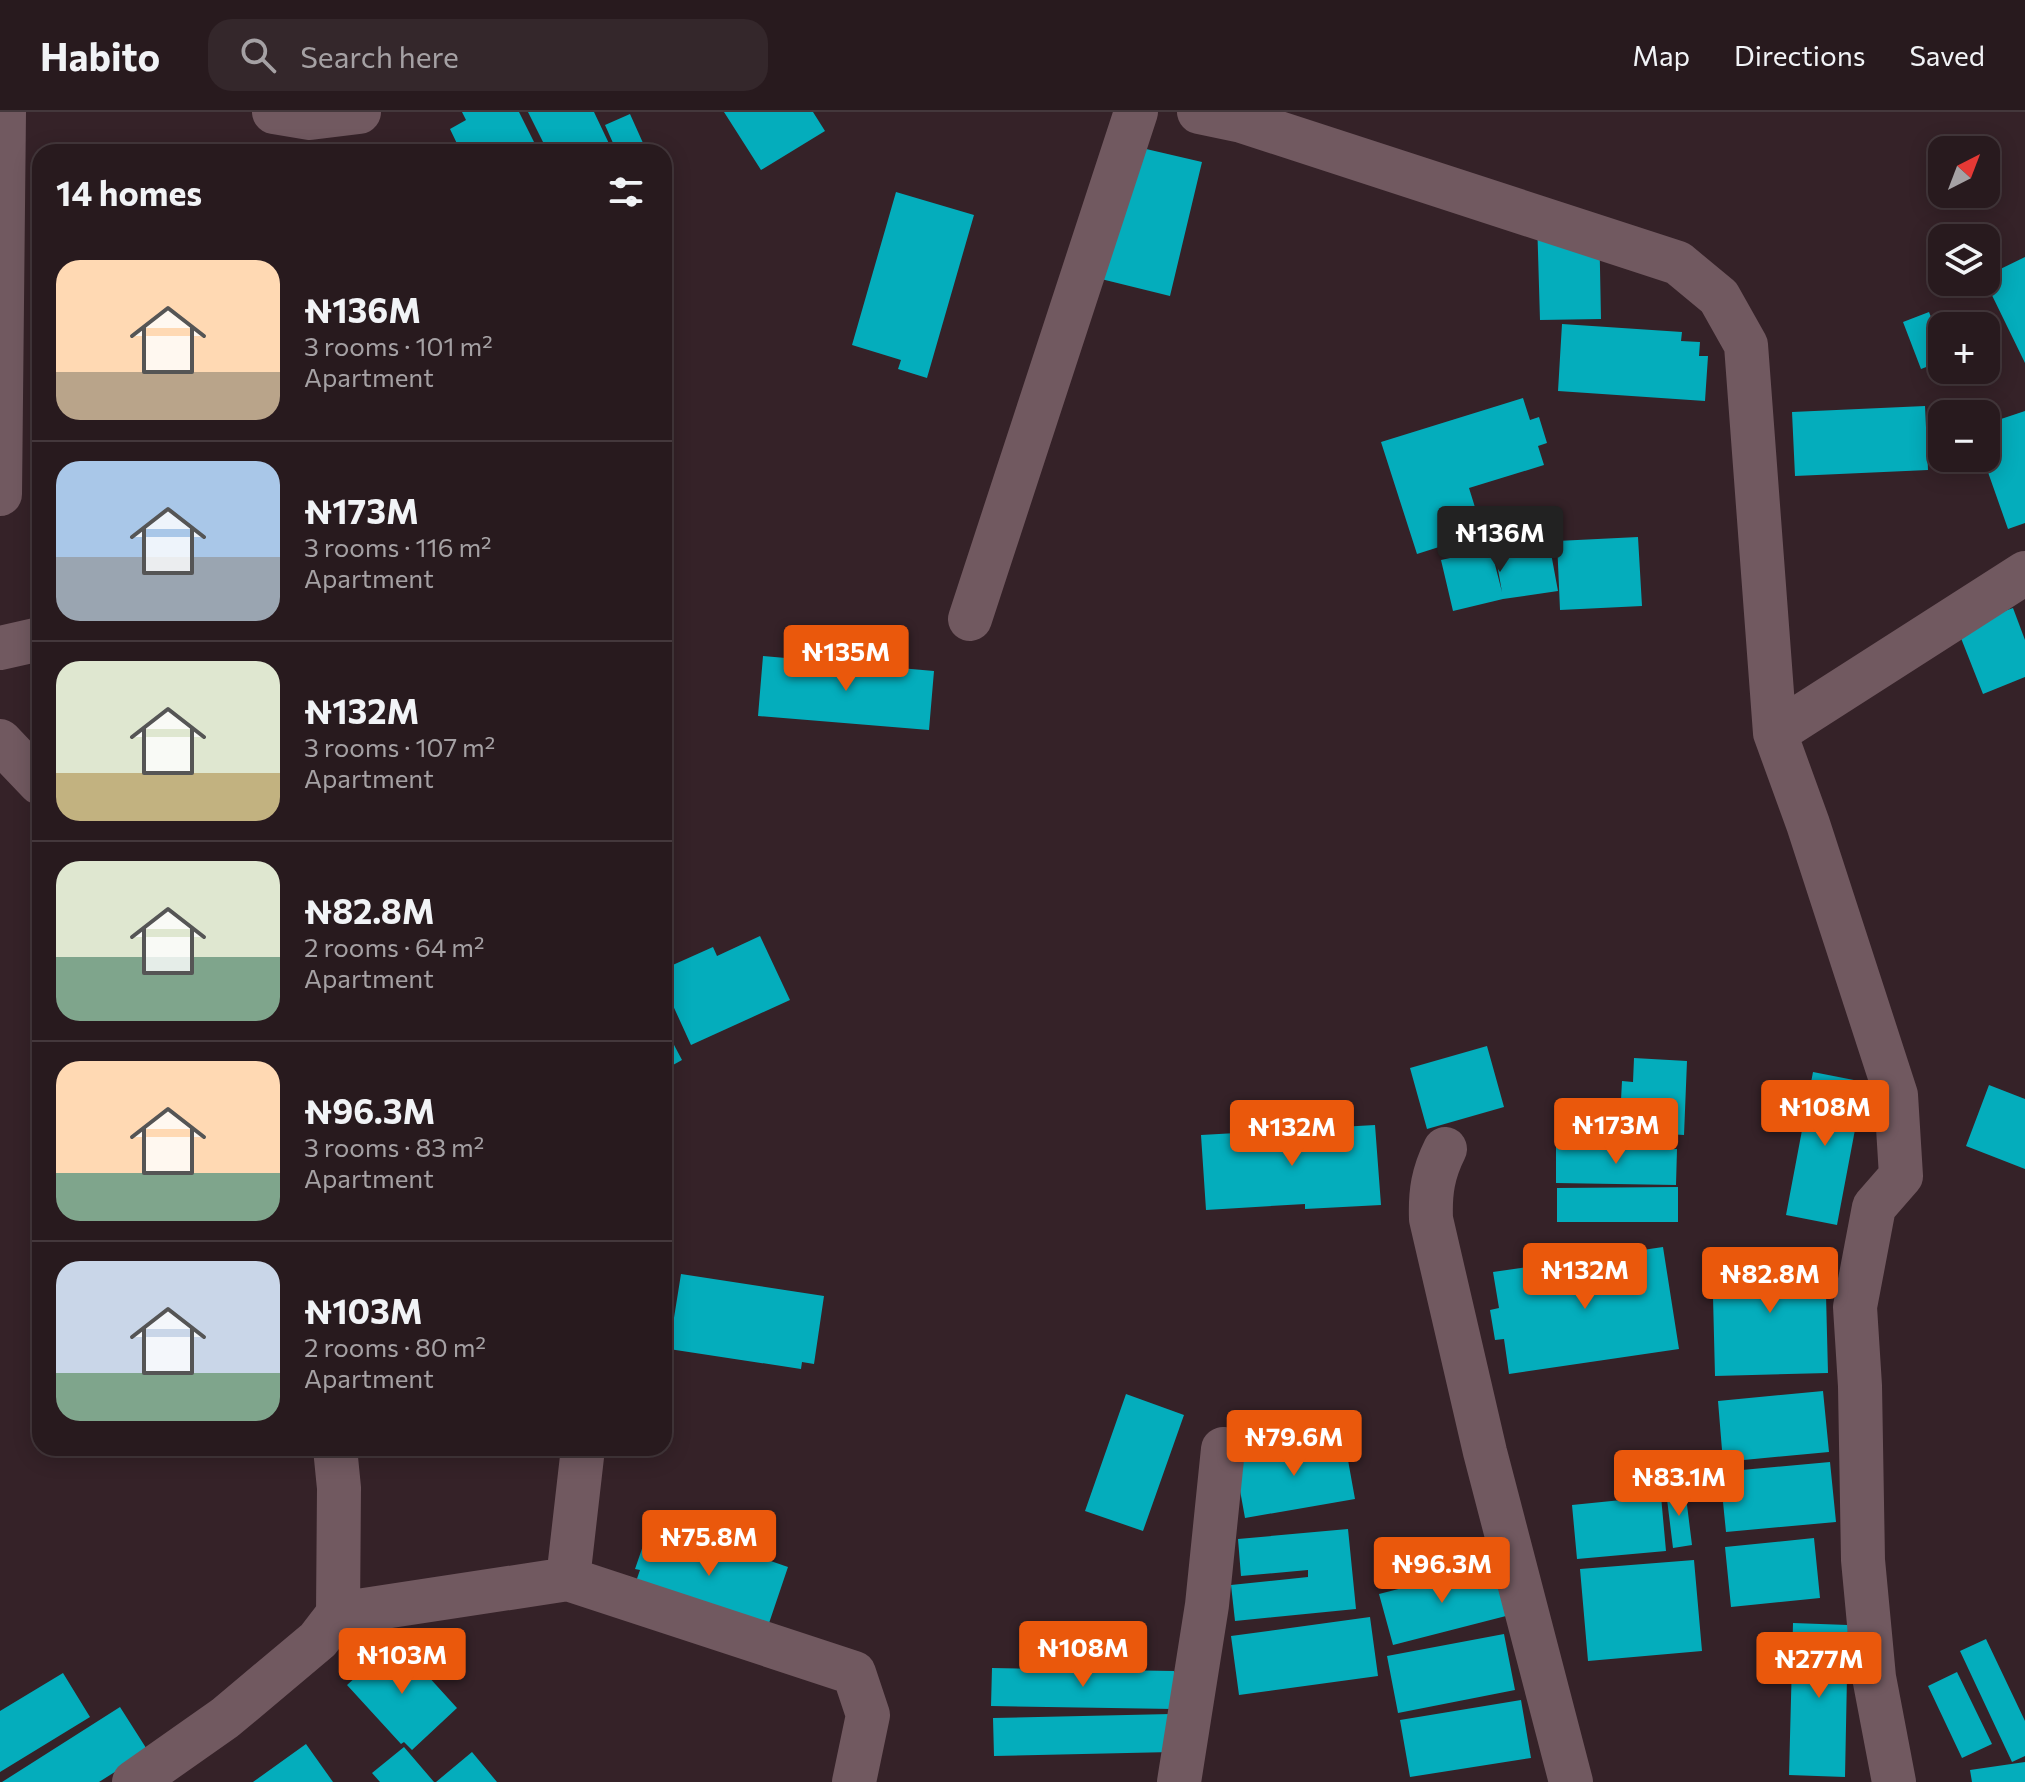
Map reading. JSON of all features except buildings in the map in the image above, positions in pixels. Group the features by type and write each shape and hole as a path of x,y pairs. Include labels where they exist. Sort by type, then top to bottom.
{"street":[{"path":"0,494 4,112"},
{"path":"274,112 310,118 359,112"},
{"path":"970,619 1136,112"},
{"path":"1199,112 1243,116 1678,263 1719,297 1746,345 1775,733 1808,824 1896,1095 1901,1176 1874,1207 1855,1307 1860,1386 1863,1560 1874,1677 1894,1782"},
{"path":"1775,733 2025,573"},
{"path":"0,648 32,641"},
{"path":"0,741 32,775"},
{"path":"1445,1149 1435,1168 1430,1188 1431,1219 1485,1452 1571,1782"},
{"path":"1179,1782 1207,1605 1223,1449"},
{"path":"134,1782 225,1718 318,1640 338,1614 339,1488 336,1456"},
{"path":"568,1579 582,1456"},
{"path":"338,1614 568,1579 854,1673 868,1715 854,1782"}]}
